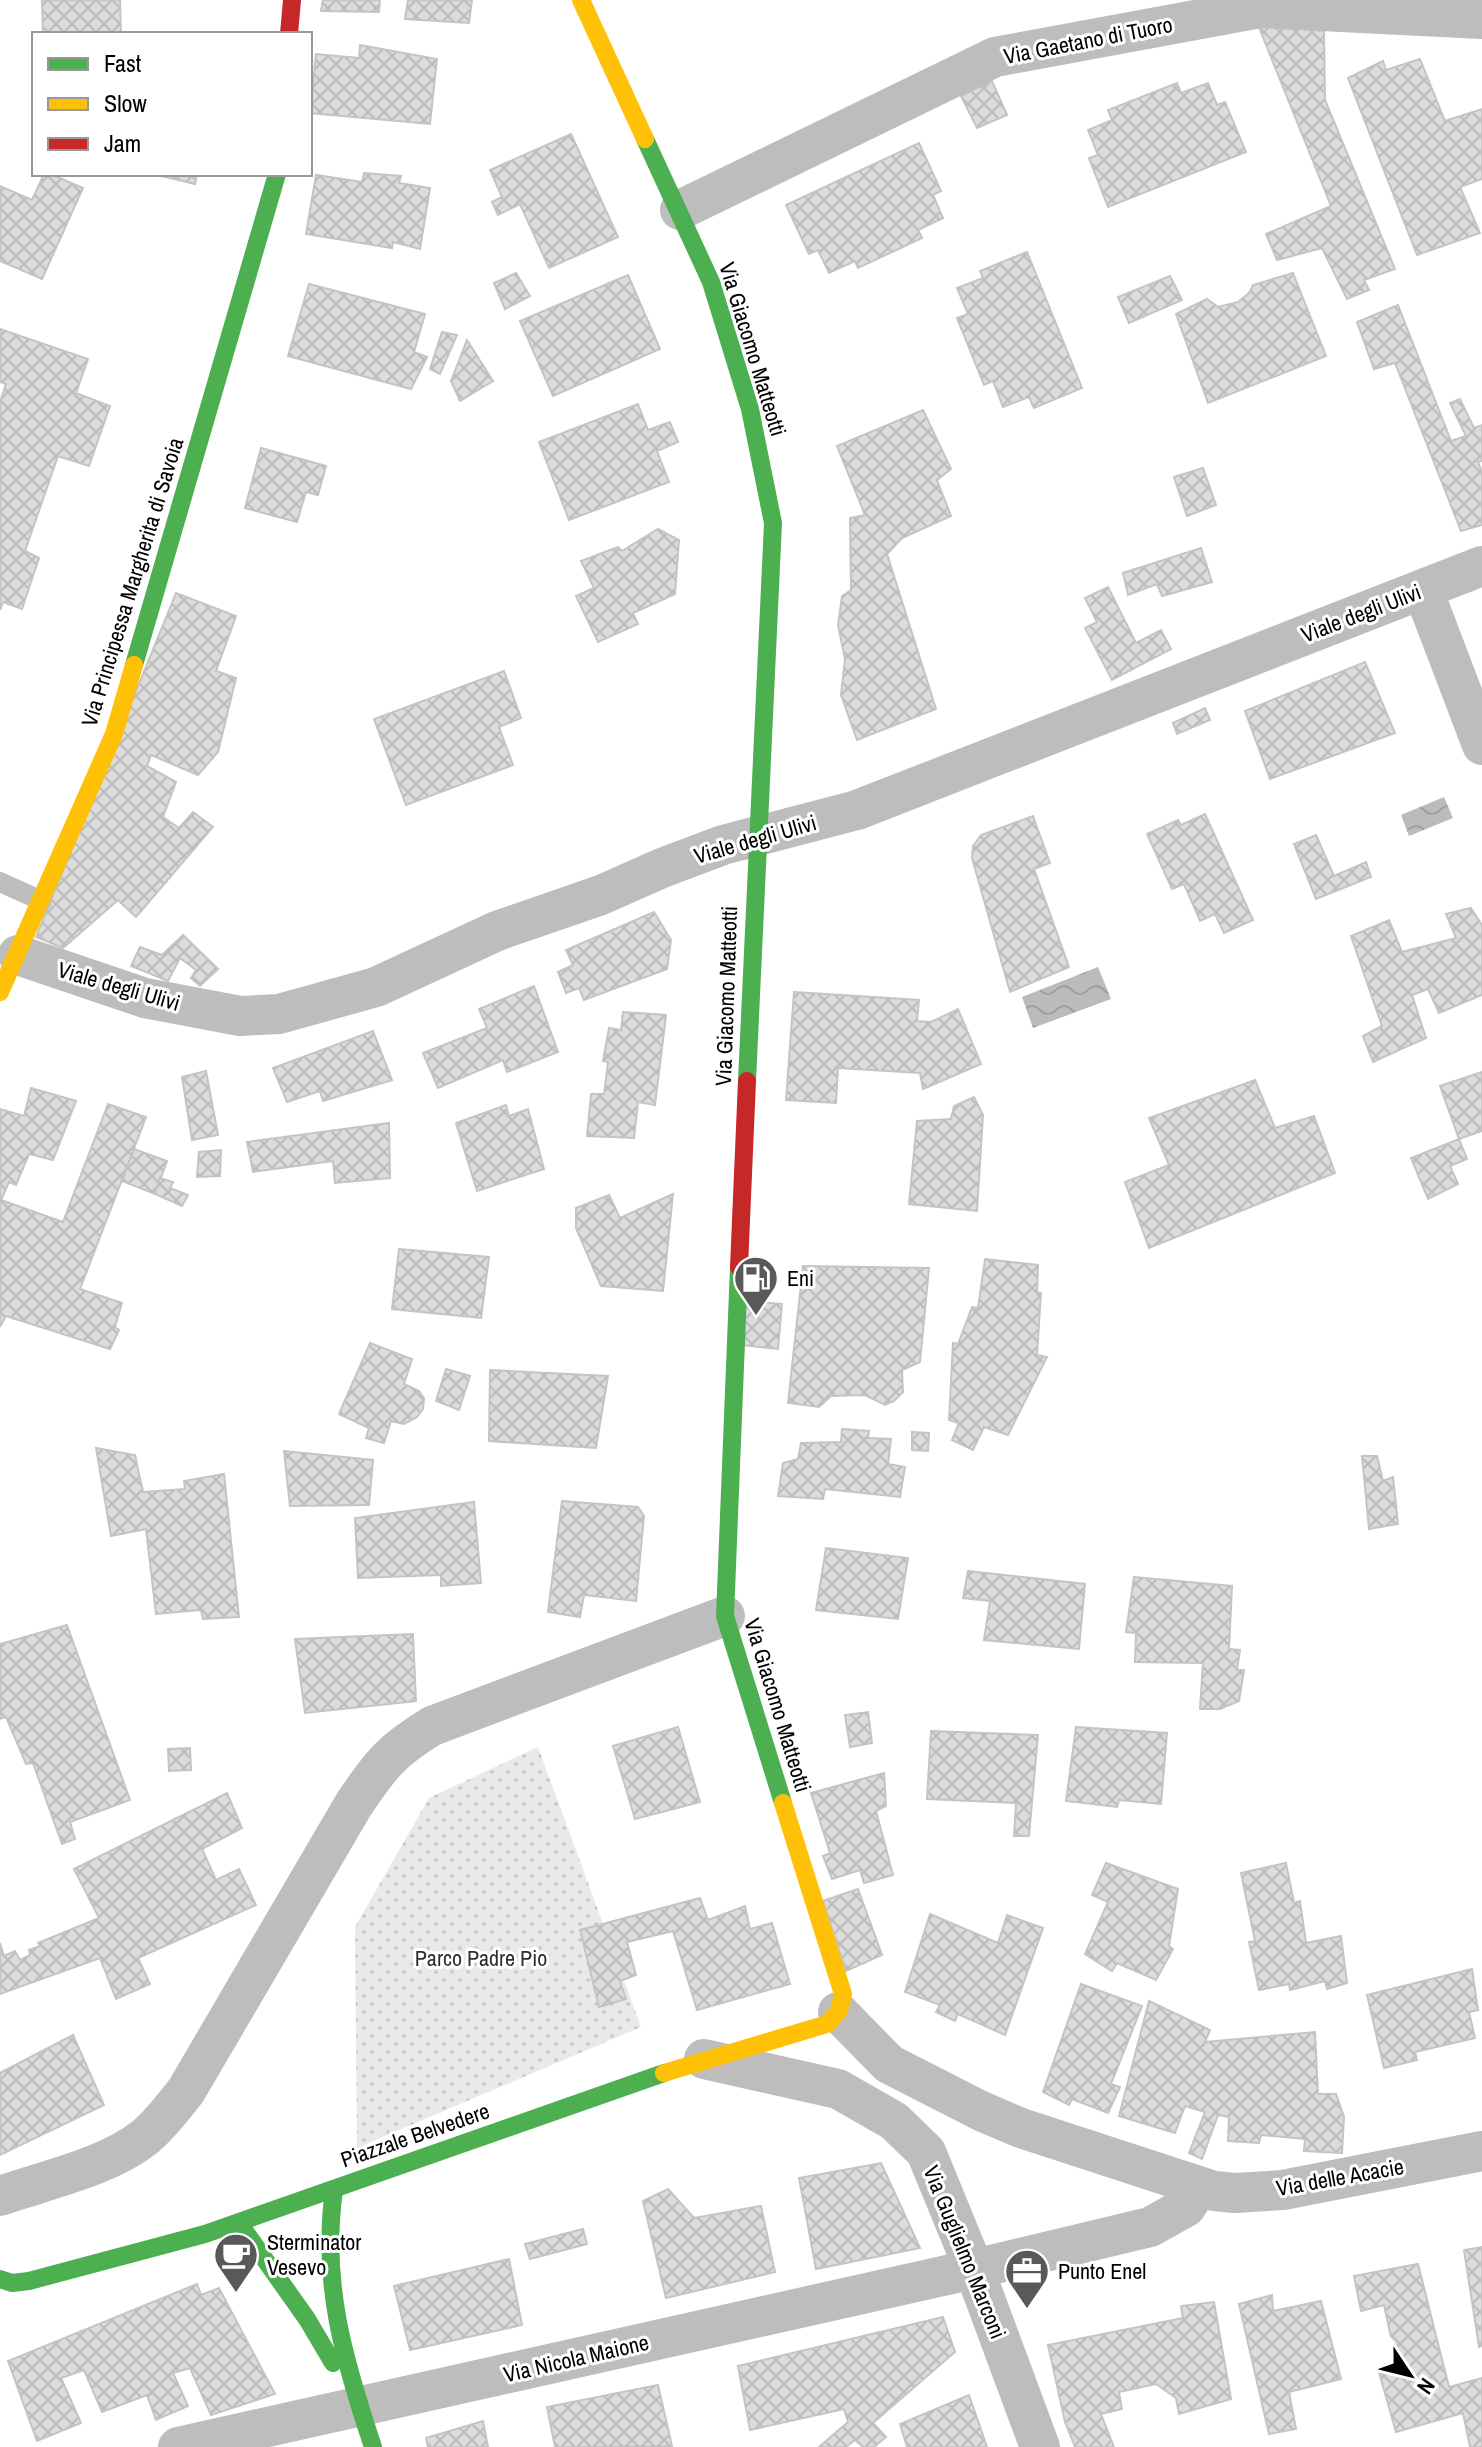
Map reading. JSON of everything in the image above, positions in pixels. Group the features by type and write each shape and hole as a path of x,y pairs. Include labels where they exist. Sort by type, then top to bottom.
{"street":[{"path":"289,32 292,0"},
{"name":"Via Giacomo Matteotti","path":"581,0 711,282 750,409 773,523 725,1616 843,1994 843,2003 838,2012"},
{"name":"Via Gaetano di Tuoro","path":"680,210 995,57 1260,8 1482,19"},
{"name":"Via Principessa Margherita di Savoia","path":"0,992 114,734 276,176"},
{"name":"Viale degli Ulivi","path":"18,955 145,998 240,1016 279,1014 376,987 497,931 601,895 662,868 757,835 803,826 857,810 1482,566"},
{"path":"1423,590 1482,745"},
{"path":"0,2196 115,2156 143,2139 164,2119 186,2091 354,1804 382,1762 405,1742 432,1726 725,1616"},
{"name":"Piazzale Belvedere","path":"0,2279 12,2283 29,2281 239,2223 704,2059 827,2024 838,2012"},
{"name":"Via delle Acacie","path":"838,2012 889,2064 981,2111 1021,2128 1198,2188 1235,2193 1283,2190 1482,2151"},
{"name":"Via Guglielmo Marconi","path":"704,2059 838,2089 894,2121 926,2152 974,2269 1040,2447"},
{"path":"926,2152 945,2128 961,2117 981,2111"},
{"path":"974,2269 1150,2227 1186,2207 1198,2188"},
{"path":"334,2190 328,2219 333,2312 373,2447"},
{"path":"239,2223 307,2319 359,2407"},
{"name":"Via Nicola Maione","path":"178,2447 974,2269"}],"lane":[{"path":"0,882 42,901"}],"green space":[{"name":"Parco Padre Pio","path":"538,1747 641,2027 357,2148 355,1927 429,1798"}],"water":[{"path":"1444,797 1453,818 1409,836 1401,815"},
{"path":"1098,967 1111,999 1033,1028 1022,997"}],"building":[{"path":"42,0 120,0 121,32 43,32"},
{"path":"323,0 380,0 379,12 321,11"},
{"path":"408,0 472,0 469,23 405,19"},
{"path":"1258,25 1324,31 1325,100 1395,269 1364,280 1369,290 1347,299 1322,248 1277,260 1266,234 1331,206"},
{"path":"360,45 437,59 430,124 312,113 316,54 359,58"},
{"path":"1420,59 1445,121 1482,109 1482,179 1460,187 1480,233 1417,255 1348,78 1383,61 1386,70"},
{"path":"992,81 1007,115 977,128 961,96"},
{"path":"1177,83 1181,93 1208,83 1217,105 1225,102 1246,152 1108,207 1089,158 1098,155 1088,130 1112,120 1108,110"},
{"path":"571,134 618,237 549,268 520,204 498,215 492,202 502,197 490,170"},
{"path":"919,143 941,191 933,195 943,218 918,230 922,238 858,268 855,261 829,273 818,250 809,254 786,205"},
{"path":"364,173 401,176 399,183 430,188 420,249 393,242 392,248 306,234 316,175 362,182"},
{"path":"43,176 56,176 83,188 42,279 0,261 0,186 32,200"},
{"path":"161,176 197,176 195,184"},
{"path":"1027,252 1082,388 1034,408 1029,397 1003,407 993,381 984,385 957,318 968,314 957,288 983,278 980,271"},
{"path":"516,273 530,296 505,309 494,283"},
{"path":"1293,273 1326,356 1208,403 1176,314 1207,299 1218,307 1238,302 1253,285"},
{"path":"628,275 660,349 553,396 520,321"},
{"path":"1170,276 1182,300 1129,323 1118,297"},
{"path":"309,284 425,314 414,352 427,357 411,389 288,356"},
{"path":"1398,305 1451,441 1466,436 1450,403 1460,399 1474,428 1482,425 1482,461 1478,462 1482,472 1482,525 1461,531 1395,363 1374,369 1357,322"},
{"path":"0,329 88,359 76,393 110,406 89,466 58,456 25,551 39,558 22,609 3,602 0,610 0,402 6,384 0,382"},
{"path":"442,332 457,335 440,374 430,369"},
{"path":"467,340 493,381 460,401 451,381"},
{"path":"638,404 648,430 670,422 678,442 657,451 669,482 569,520 539,442"},
{"path":"923,410 951,469 937,480 951,516 902,538 887,554 936,709 857,740 841,695 845,659 838,625 842,596 851,590 850,518 865,515 837,446"},
{"path":"261,448 326,466 318,495 306,492 297,522 245,508"},
{"path":"1203,468 1216,505 1187,516 1174,477"},
{"path":"658,529 679,540 675,594 633,613 638,624 598,642 576,596 594,588 581,561 618,547 622,551"},
{"path":"1201,548 1212,582 1162,596 1157,584 1128,595 1123,573"},
{"path":"1108,587 1136,643 1161,630 1171,649 1112,680 1085,628 1097,622 1085,598"},
{"path":"176,593 236,616 216,671 236,678 218,752 198,775 151,755 147,766 176,782 163,817 179,828 193,812 213,827 136,917 118,900 63,948 36,937"},
{"path":"1365,662 1395,733 1270,779 1245,711"},
{"path":"504,671 521,718 499,727 513,765 406,805 374,719"},
{"path":"1205,708 1210,720 1177,734 1173,723"},
{"path":"1205,814 1253,920 1224,933 1215,914 1200,921 1184,884 1172,889 1147,834 1178,820 1181,825"},
{"path":"1033,816 1050,863 1034,869 1069,967 1010,992 972,858 973,846 981,835"},
{"path":"1316,835 1334,876 1366,862 1371,877 1316,899 1294,844"},
{"path":"1471,908 1482,925 1482,995 1439,1013 1428,989 1412,995 1426,1038 1373,1062 1363,1036 1382,1026 1351,936 1389,920 1402,952 1456,938 1446,914"},
{"path":"654,912 671,940 667,969 584,1000 579,988 566,993 558,972 573,965 566,950"},
{"path":"183,935 218,969 200,986 191,978 196,970 180,958 168,981 131,966 140,947 162,955"},
{"path":"534,986 558,1052 507,1072 503,1060 438,1088 423,1053 487,1028 479,1009"},
{"path":"794,992 919,1000 917,1021 931,1022 958,1009 981,1064 923,1089 920,1073 838,1068 836,1103 786,1100"},
{"path":"623,1012 666,1015 655,1105 638,1102 634,1138 587,1136 591,1094 604,1094 608,1062 603,1061 609,1028 621,1030"},
{"path":"373,1031 392,1080 323,1101 320,1091 287,1102 273,1068"},
{"path":"206,1071 218,1135 192,1140 182,1077"},
{"path":"1482,1072 1482,1131 1459,1139 1440,1086"},
{"path":"1255,1080 1275,1128 1314,1116 1335,1173 1149,1248 1125,1182 1169,1165 1149,1118"},
{"path":"31,1088 76,1101 53,1160 29,1154 16,1185 9,1182 1,1200 63,1222 108,1104 146,1117 80,1289 122,1303 115,1327 119,1330 110,1349 6,1316 0,1327 0,1109 24,1116"},
{"path":"974,1097 983,1115 977,1211 909,1204 917,1121 951,1119 954,1106"},
{"path":"506,1105 509,1116 528,1109 544,1169 477,1191 456,1123"},
{"path":"389,1123 390,1178 335,1183 333,1161 253,1172 247,1142"},
{"path":"1459,1139 1467,1159 1450,1166 1458,1184 1428,1199 1411,1158"},
{"path":"134,1149 167,1161 155,1194 122,1181"},
{"path":"221,1150 220,1176 197,1177 199,1152"},
{"path":"160,1178 173,1182 170,1188 188,1195 182,1206 155,1194"},
{"path":"673,1194 663,1291 601,1286 576,1228 576,1208 609,1195 620,1218"},
{"path":"399,1249 489,1257 481,1318 392,1309"},
{"path":"985,1259 1038,1265 1037,1292 1041,1293 1037,1355 1047,1357 1008,1435 984,1427 973,1450 952,1440 959,1423 949,1420 953,1343 958,1344 972,1307 978,1308"},
{"path":"803,1266 929,1268 920,1362 902,1370 903,1392 894,1401 885,1405 865,1395 831,1396 819,1407 788,1403"},
{"path":"746,1301 782,1304 778,1349 742,1345"},
{"path":"370,1343 412,1359 404,1384 419,1391 424,1398 423,1409 417,1417 404,1424 391,1421 384,1443 366,1438 369,1428 339,1414"},
{"path":"446,1369 470,1376 459,1410 436,1401"},
{"path":"490,1370 608,1376 596,1448 489,1441"},
{"path":"842,1429 869,1431 868,1438 891,1439 888,1464 905,1467 900,1497 825,1489 823,1499 778,1496 783,1463 798,1459 801,1443 841,1442"},
{"path":"912,1432 929,1433 928,1451 912,1450"},
{"path":"96,1448 135,1455 143,1492 185,1489 184,1481 224,1474 239,1617 203,1619 201,1610 156,1614 146,1529 111,1536"},
{"path":"284,1451 373,1460 369,1505 290,1506"},
{"path":"1362,1456 1377,1456 1383,1481 1393,1477 1398,1524 1369,1529"},
{"path":"562,1501 638,1507 644,1516 636,1601 584,1595 580,1617 548,1612"},
{"path":"474,1502 481,1583 441,1586 441,1575 358,1578 355,1518"},
{"path":"826,1548 908,1558 898,1619 816,1610"},
{"path":"968,1571 1085,1584 1079,1649 984,1640 990,1601 963,1598"},
{"path":"1134,1577 1232,1586 1229,1649 1240,1650 1237,1670 1244,1670 1239,1701 1220,1709 1200,1709 1203,1663 1135,1662 1136,1633 1126,1632"},
{"path":"67,1625 130,1800 70,1822 75,1839 62,1844 33,1763 26,1764 6,1717 0,1719 0,1644"},
{"path":"413,1634 416,1701 305,1713 295,1639"},
{"path":"868,1712 872,1743 850,1747 845,1715"},
{"path":"678,1727 700,1802 635,1819 613,1746"},
{"path":"1076,1727 1167,1733 1161,1804 1119,1800 1117,1807 1066,1801"},
{"path":"931,1731 1038,1735 1029,1836 1014,1836 1016,1803 927,1799"},
{"path":"190,1748 191,1770 169,1771 168,1749"},
{"path":"884,1773 886,1806 876,1811 893,1875 864,1883 860,1870 832,1879 823,1856 830,1853 811,1793"},
{"path":"227,1793 242,1828 202,1849 216,1880 239,1869 256,1905 138,1958 150,1984 116,1999 100,1958 0,1994 0,1943 4,1956 15,1951 20,1960 30,1955 29,1950 40,1946 38,1943 99,1918 74,1869"},
{"path":"1106,1863 1178,1889 1169,1946 1173,1949 1156,1980 1117,1963 1112,1971 1085,1954 1108,1902 1092,1895"},
{"path":"1286,1863 1294,1903 1300,1901 1306,1943 1341,1936 1347,1983 1327,1989 1325,1981 1290,1990 1289,1984 1259,1990 1249,1942 1255,1941 1241,1873"},
{"path":"858,1889 882,1955 846,1971 823,1901"},
{"path":"700,1898 708,1920 745,1906 750,1929 772,1923 790,1984 697,2010 673,1931 627,1942 636,1975 620,1981 626,1999 599,2007 580,1930"},
{"path":"930,1914 998,1943 1007,1915 1043,1928 1005,2035 958,2014 955,2021 936,2012 940,2005 905,1992"},
{"path":"1472,1969 1478,2010 1469,2012 1475,2038 1415,2052 1417,2060 1384,2068 1367,1995"},
{"path":"1081,1984 1142,2006 1111,2084 1120,2087 1108,2113 1072,2099 1069,2105 1043,2092"},
{"path":"1149,2001 1210,2030 1205,2042 1315,2032 1318,2094 1336,2094 1344,2117 1342,2153 1304,2151 1305,2139 1261,2135 1259,2143 1228,2141 1229,2117 1218,2115 1202,2159 1189,2153 1205,2112 1185,2106 1175,2133 1119,2116"},
{"path":"73,2035 104,2105 0,2155 0,2073"},
{"path":"881,2163 920,2248 816,2269 799,2178"},
{"path":"668,2189 694,2218 761,2206 775,2272 666,2298 643,2201"},
{"path":"583,2229 587,2244 530,2259 525,2244"},
{"path":"1482,2247 1482,2346 1479,2347 1464,2250"},
{"path":"509,2259 522,2325 410,2350 394,2286"},
{"path":"1418,2264 1449,2387 1482,2378 1482,2447 1470,2447 1463,2413 1396,2432 1378,2369 1397,2365 1384,2305 1361,2311 1354,2276"},
{"path":"197,2284 201,2295 219,2288 275,2394 211,2415 190,2368 173,2373 188,2406 156,2420 147,2395 102,2412 84,2370 61,2378 81,2423 37,2441 8,2361"},
{"path":"1272,2295 1273,2311 1321,2301 1341,2379 1289,2392 1296,2429 1269,2434 1239,2304"},
{"path":"1214,2302 1231,2399 1179,2414 1176,2398 1156,2384 1119,2392 1122,2409 1101,2414 1114,2447 1075,2447 1065,2422 1048,2345 1183,2318 1181,2306"},
{"path":"943,2317 955,2352 873,2423 886,2437 874,2447 863,2447 855,2440 846,2447 819,2447 848,2422 844,2409 750,2430 738,2366"},
{"path":"658,2385 672,2446 555,2447 547,2407"},
{"path":"969,2395 987,2447 907,2447 900,2424"},
{"path":"483,2421 488,2447 428,2447 426,2438"}],"traffic: fast":[{"path":"645,139 711,282 750,409 773,523 747,1081"},
{"path":"134,665 276,176"},
{"path":"739,1267 725,1616 783,1803"},
{"path":"0,2279 12,2283 29,2281 205,2234 664,2073"},
{"path":"334,2190 331,2224 333,2289 344,2352 373,2447"},
{"path":"239,2223 307,2319 333,2363"}],"traffic: slow":[{"path":"581,0 645,139"},
{"path":"0,992 114,734 134,665"},
{"path":"664,2073 827,2024 839,2011 843,1994 783,1803"}],"traffic: jam":[{"path":"289,32 292,0"},
{"path":"739,1267 747,1081"}],"place":[{"name":"Eni","path":"756,1317"},
{"name":"Sterminator Vesevo","path":"236,2294"},
{"name":"Punto Enel","path":"1027,2310"}]}
